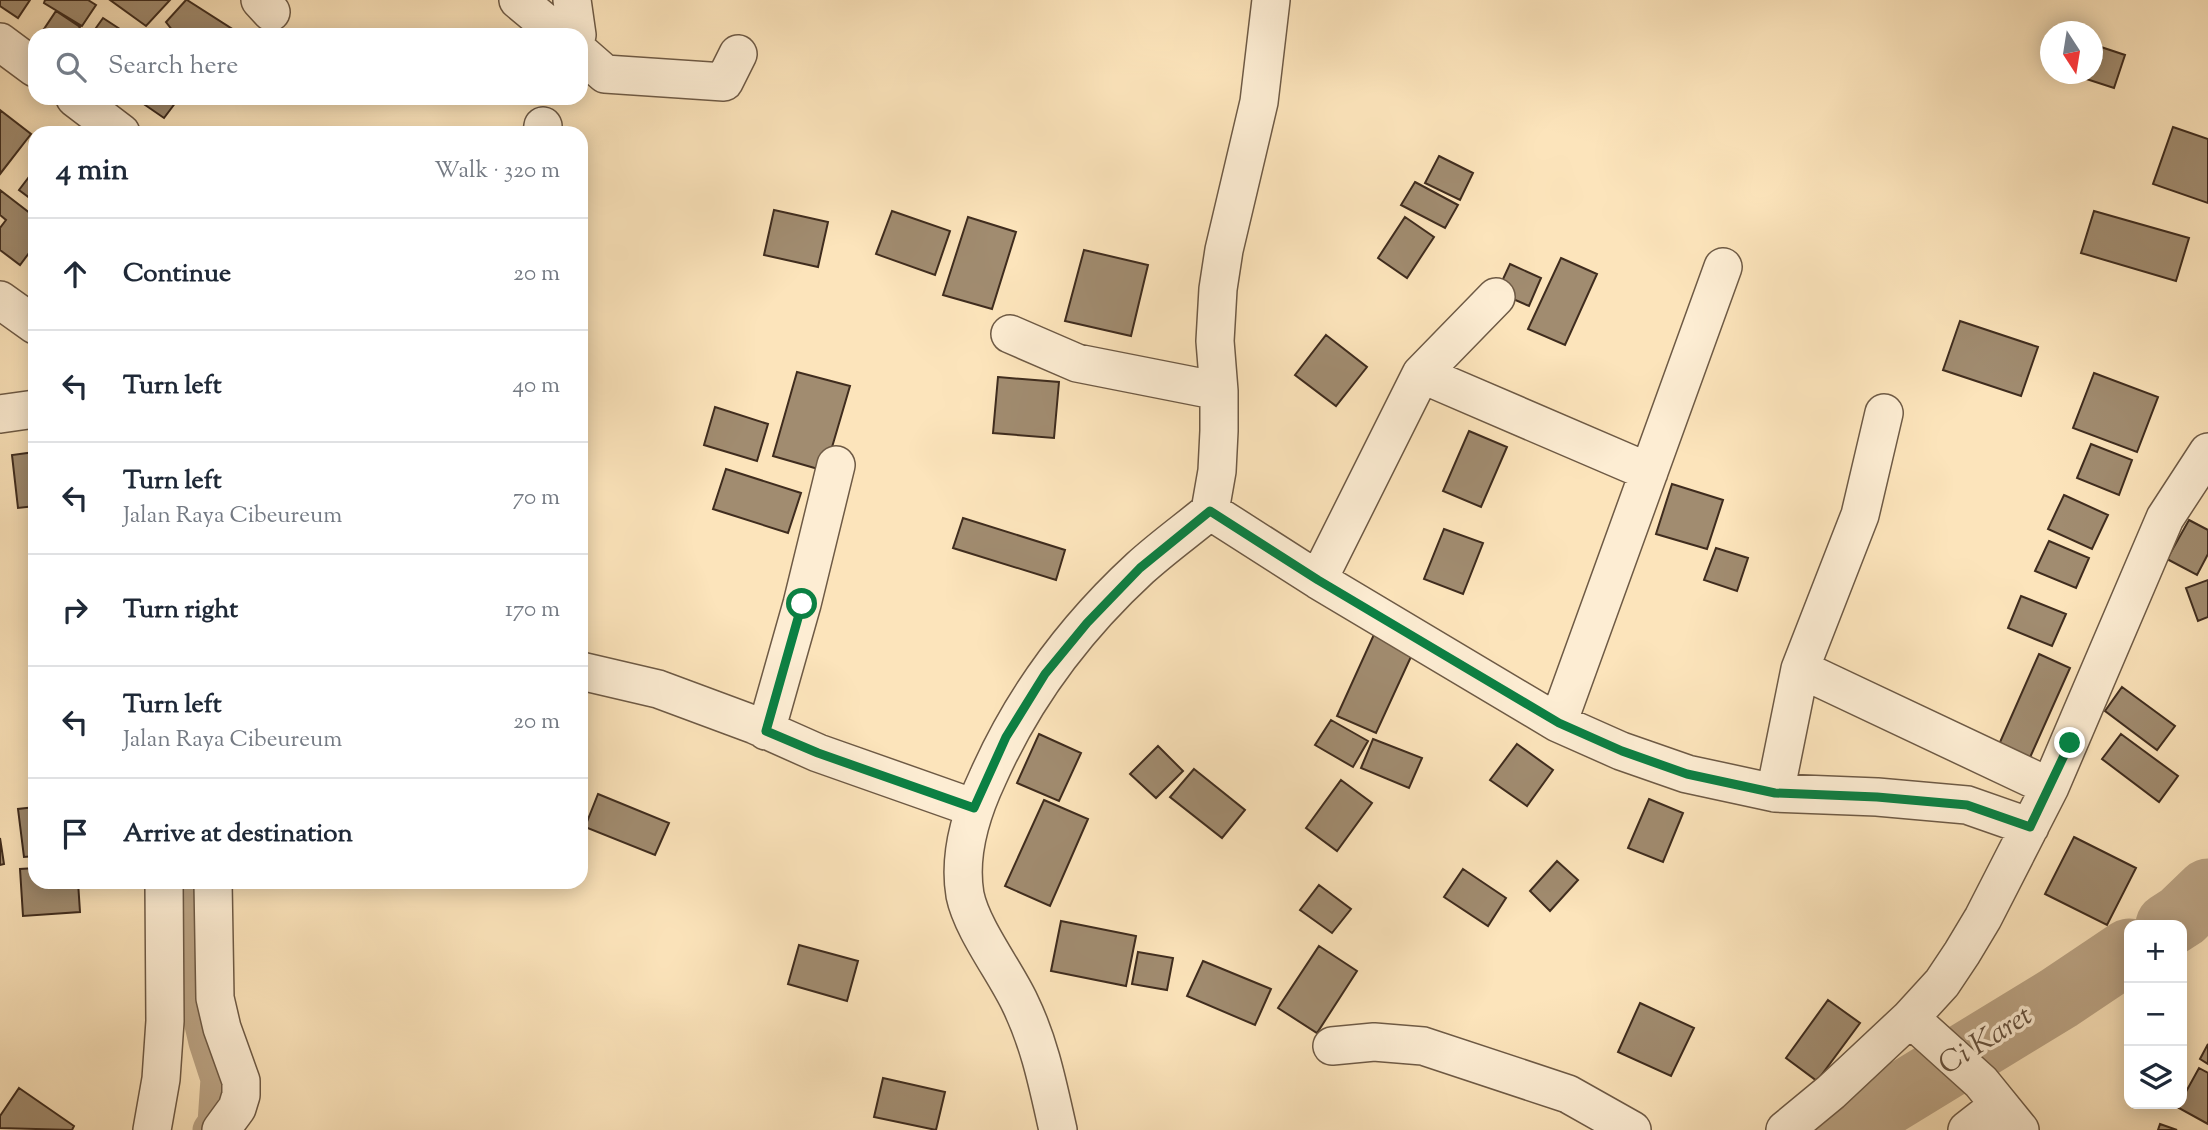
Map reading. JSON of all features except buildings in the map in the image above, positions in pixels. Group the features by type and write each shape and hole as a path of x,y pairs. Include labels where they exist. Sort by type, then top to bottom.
{"street":[{"path":"519,0 552,28"},
{"path":"572,0 576,28"},
{"path":"1058,1130 1037,1041 1020,1002 978,926 965,896 962,860 974,808 1006,737 1045,674 1087,623 1140,568 1210,511 1217,471 1219,391 1215,341 1218,289 1224,250 1259,102 1271,0"},
{"path":"0,41 28,63"},
{"path":"588,59 606,74 724,82 738,54"},
{"path":"84,105 112,126"},
{"path":"1559,723 1723,267"},
{"path":"1318,580 1422,374 1496,297"},
{"path":"0,300 28,320"},
{"path":"1010,334 1077,363 1219,391"},
{"path":"1422,374 1649,472"},
{"path":"0,414 28,410"},
{"path":"1775,793 1800,669 1860,515 1884,413"},
{"path":"1785,1130 1831,1092 1910,1018 1942,983 1962,953 2050,787 2165,518 2208,452"},
{"path":"766,731 802,604 836,465"},
{"path":"1210,511 1318,580 1559,723 1622,751 1687,774 1775,793 1865,796 1967,805 2030,827"},
{"path":"1800,669 2050,787"},
{"path":"588,673 658,689 818,753 974,808"},
{"path":"152,1130 161,1079 164,1021 164,889"},
{"path":"213,889 215,998 222,1028 242,1081 237,1108 221,1130"},
{"path":"1910,1018 1952,1054 2000,1106 1967,1130"},
{"path":"1332,1046 1384,1042 1423,1046 1568,1094 1632,1130"}],"shaded area":[{"path":"2208,879 2208,905 2187,924 2187,920 2174,920 2177,910"}],"waterway":[{"path":"196,889 193,982 219,1079 216,1123 211,1130"},
{"name":"Ci Karet","path":"2176,920 2208,891"},
{"name":"Ci Karet","path":"1843,1130 2059,998 2124,954"}],"route":[{"path":"802,604 766,731 818,753 974,808 1006,737 1045,674 1087,623 1140,568 1210,511 1318,580 1559,723 1622,751 1687,774 1775,793 1877,797 1967,805 2030,827 2070,743"}]}
